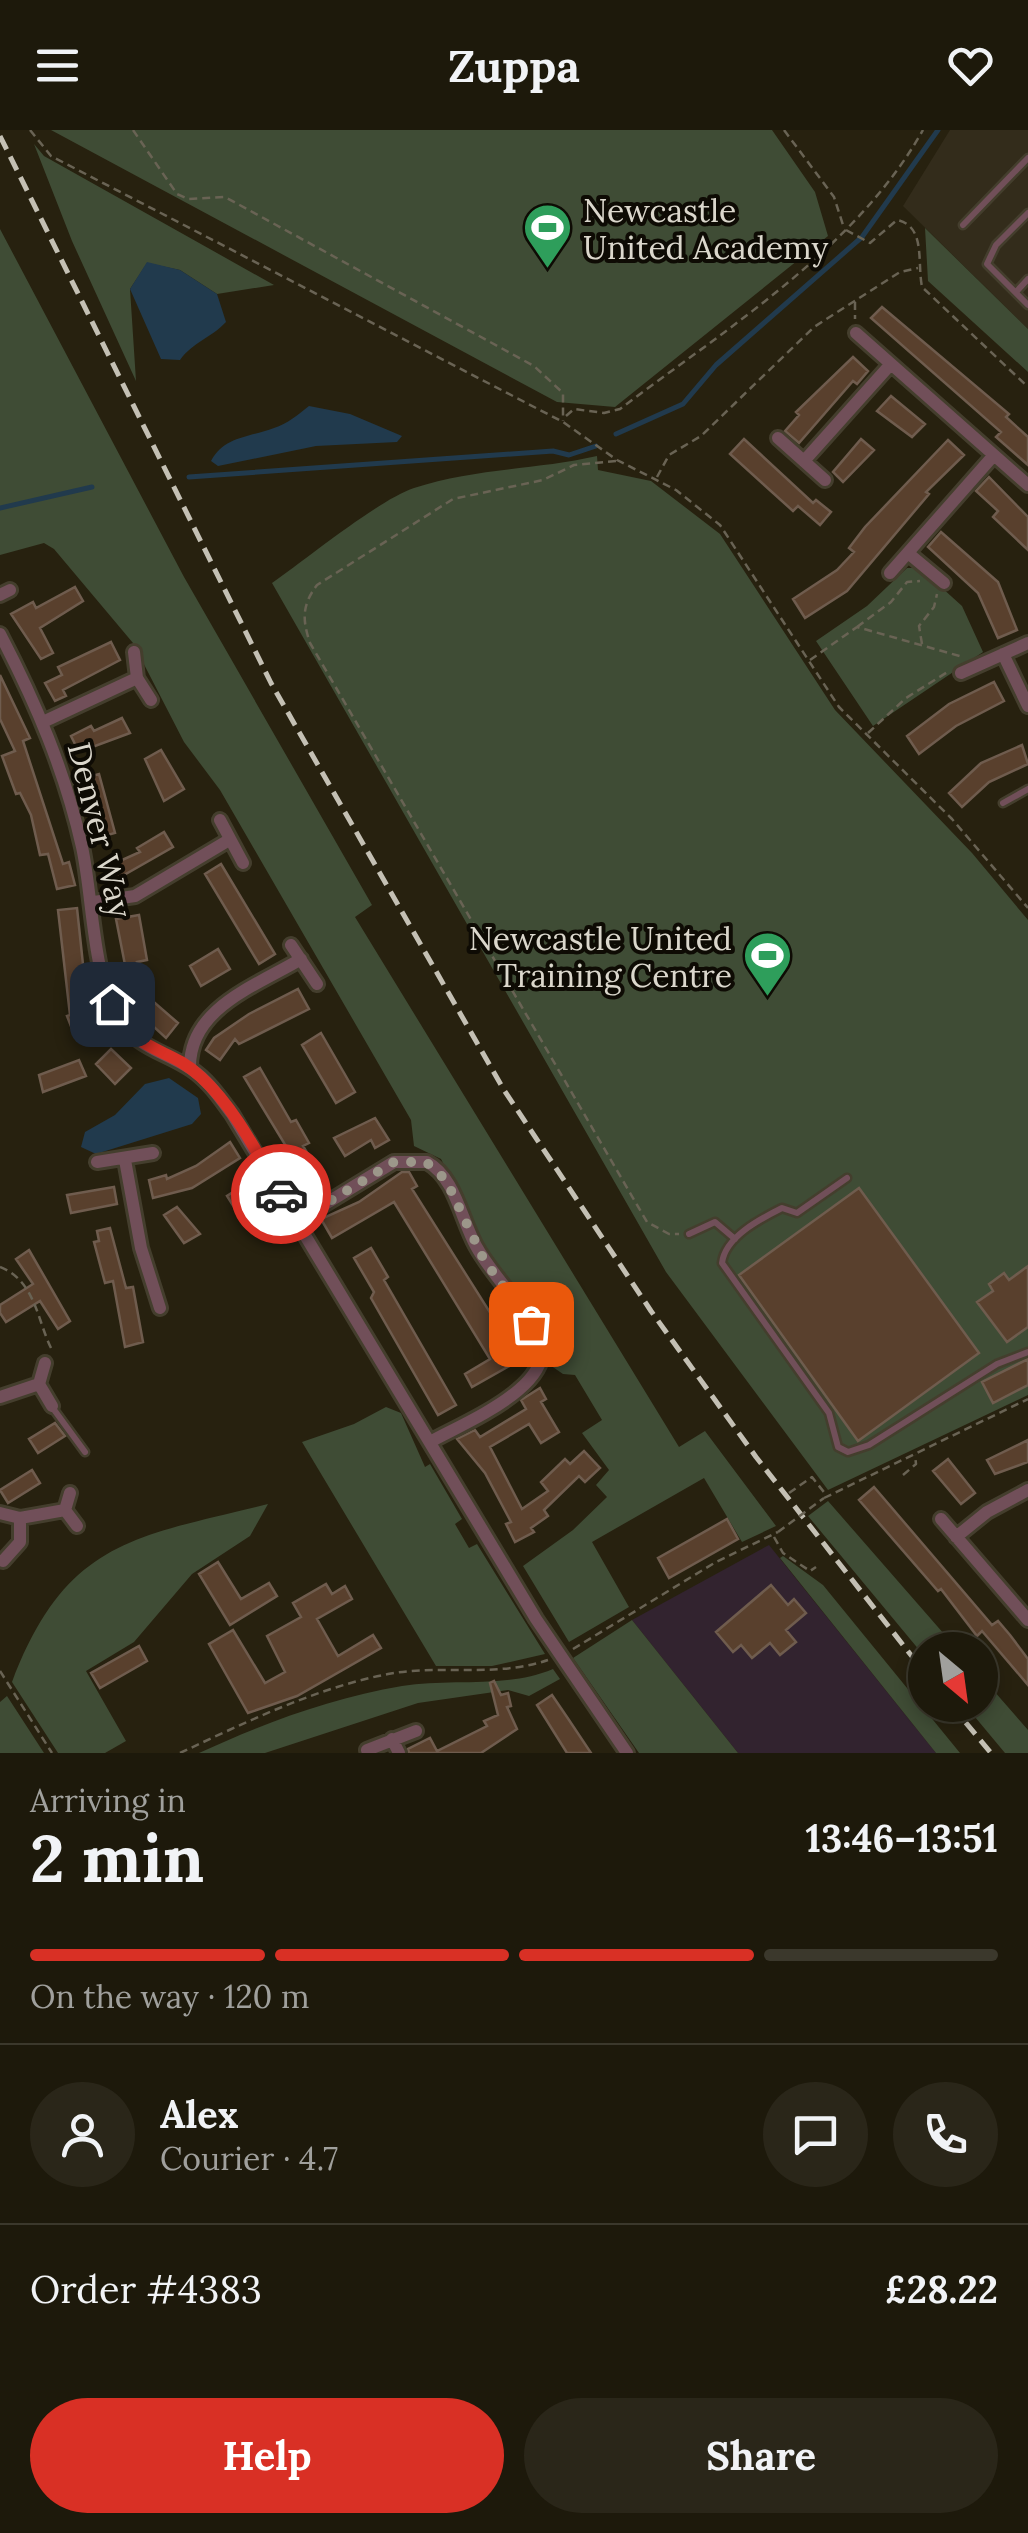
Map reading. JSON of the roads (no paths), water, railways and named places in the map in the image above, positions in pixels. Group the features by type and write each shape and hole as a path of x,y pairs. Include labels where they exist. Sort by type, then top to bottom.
{"street":[{"path":"856,333 1028,486"},
{"path":"804,461 890,365"},
{"path":"778,438 825,480"},
{"path":"890,572 994,455"},
{"path":"908,553 935,584"},
{"name":"Denver Way","path":"0,634 43,722 66,785 94,902 104,978 117,1016 144,1045 190,1068"},
{"path":"956,671 1028,643"},
{"path":"134,652 137,678 151,700"},
{"path":"1003,654 1028,706"},
{"path":"43,722 86,706 137,678"},
{"path":"220,820 243,863"},
{"path":"94,902 136,896 229,840"},
{"path":"291,944 317,984"},
{"path":"301,959 210,1014 194,1038 190,1068 232,1114 559,1656 627,1753"},
{"path":"97,1162 153,1153"},
{"path":"125,1160 141,1248 160,1308"},
{"path":"297,1221 394,1162 426,1162 446,1180 484,1260 536,1330 541,1362 525,1386 430,1442"},
{"path":"45,1363 39,1384 52,1406"},
{"path":"0,1397 39,1384"},
{"path":"956,1536 987,1512 1028,1490"},
{"path":"65,1510 70,1493"},
{"path":"0,1513 20,1518 65,1510"},
{"path":"65,1510 77,1526"},
{"path":"8,1577 2,1560 20,1542 20,1518"},
{"path":"941,1519 1028,1620"},
{"path":"367,1750 416,1731"},
{"path":"392,1739 399,1753"}],"lane":[{"path":"963,225 1028,158"},
{"path":"1028,214 996,245 988,264 1028,305"},
{"path":"1016,292 1028,279"},
{"path":"1003,803 1028,790"},
{"path":"847,1178 797,1213 782,1208 734,1240 724,1254 725,1270 829,1413 835,1443 842,1450 870,1446 997,1364 1028,1352"},
{"path":"689,1234 715,1222 724,1226 734,1240"},
{"path":"52,1406 85,1452"}],"water":[{"path":"147,262 180,270 217,294 226,322 180,360 161,359 130,289"},
{"path":"309,406 350,414 402,436 397,442 316,446 218,466 211,461 231,442 279,426"},
{"path":"169,1078 198,1098 201,1114 192,1124 96,1154 81,1147 85,1132 115,1115 145,1084"}],"waterway":[{"path":"616,434 683,404 716,365 862,237 938,130"},
{"path":"189,477 553,451 569,455 596,446"},
{"path":"0,508 92,487"}],"railway":[{"path":"0,136 271,683 504,1090 651,1311 756,1457 908,1651"},
{"path":"965,1722 991,1753"}],"place":[{"name":"Newcastle United Academy","path":"548,270"},
{"name":"Newcastle United Training Centre","path":"767,998"}]}
